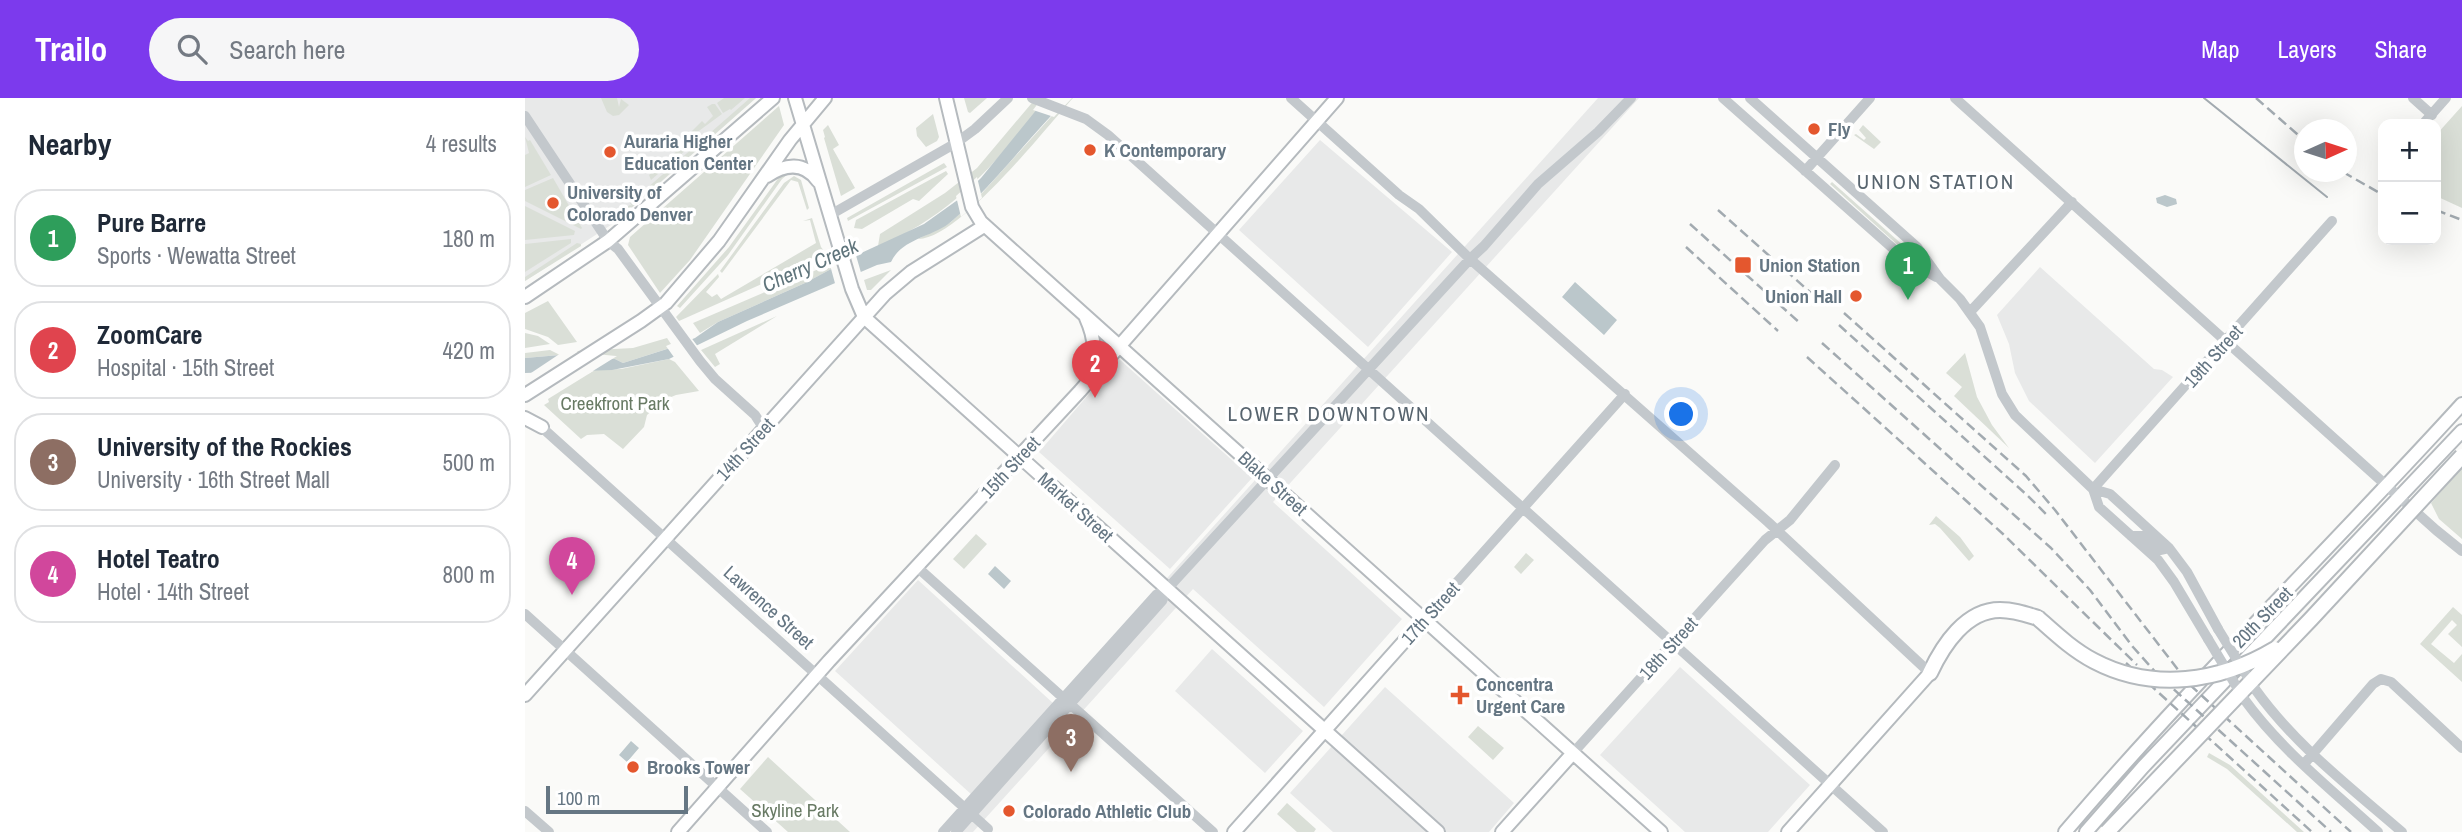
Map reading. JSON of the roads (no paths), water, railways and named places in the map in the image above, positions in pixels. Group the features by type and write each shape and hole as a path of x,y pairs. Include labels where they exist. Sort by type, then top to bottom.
{"highway":[{"path":"2107,832 2311,619 2462,456"},
{"path":"1930,673 1939,653 1956,633 1976,616 1996,610 2014,611 2038,618 2073,648 2105,666 2130,675 2172,680 2206,677 2245,665 2282,644 2311,619"}],"main road":[{"path":"525,297 608,241 773,98"},
{"name":"Market Street","path":"795,98 852,289 865,317 1438,832"},
{"path":"525,395 660,308 719,241 802,124 825,98"},
{"name":"Blake Street","path":"946,98 975,215 984,226 1661,832"},
{"name":"15th Street","path":"678,832 818,675 1080,391 1336,98"},
{"path":"759,183 777,170 796,165 811,172 821,186"},
{"name":"14th Street","path":"525,695 885,294 911,271 984,226"},
{"path":"1080,391 1091,367 1094,352 1093,334 1085,315"},
{"name":"20th Street","path":"2065,832 2130,756 2462,404"},
{"path":"525,418 542,428"},
{"name":"20th Street","path":"2086,832 2143,767 2462,430"},
{"name":"17th Street","path":"1234,832 1424,619"},
{"path":"1788,832 1930,673"},
{"name":"18th Street","path":"1502,832 1573,753"}],"street":[{"path":"830,215 956,143 1008,98"},
{"path":"1032,98 1094,123 1108,135 1883,832"},
{"path":"1291,98 1625,394 1930,673"},
{"path":"943,832 968,811 1067,701 1163,601 1167,589 1538,184 1598,132 1631,98"},
{"path":"1723,98 1906,260 1940,279"},
{"path":"1750,98 1917,247 1940,279 1970,312 1986,338 1998,382 2010,408 2028,429 2093,489 2110,494 2169,548 2187,572 2218,629 2276,718 2312,754 2402,832"},
{"path":"1805,171 1870,98"},
{"path":"1955,98 2462,551"},
{"path":"2413,98 2432,115"},
{"path":"2428,119 2446,98"},
{"path":"525,116 608,241 618,249 700,361 715,379 755,415 764,429"},
{"path":"1970,312 2072,202"},
{"name":"19th Street","path":"2093,489 2332,221"},
{"name":"17th Street","path":"1424,619 1625,394"},
{"name":"Lawrence Street","path":"525,412 988,829"},
{"name":"18th Street","path":"1573,753 1739,568 1776,530 1790,520 1835,465"},
{"path":"2093,489 2099,506 2158,560 2175,582 2244,699 2268,729 2378,832"},
{"path":"2131,536 2145,536 2160,550 2169,548"},
{"path":"917,567 1213,832"},
{"path":"525,614 767,832"},
{"path":"2304,764 2376,682 2384,679 2391,682 2462,748"},
{"path":"525,811 549,832"},
{"path":"956,832 968,811"}],"tram line":[{"path":"2204,98 2327,197"}],"railway":[{"path":"2256,98 2294,131"},
{"path":"2357,180 2378,192"},
{"path":"1718,210 1811,293"},
{"path":"2441,212 2462,220"},
{"path":"1690,224 1801,324"},
{"path":"1686,247 1778,331"},
{"path":"1844,313 2026,476 2189,684 2351,832"},
{"path":"1839,325 2049,517"},
{"path":"1822,343 2051,548 2090,590 2158,675 2331,832"},
{"path":"1807,357 2003,534 2137,665"},
{"path":"2126,663 2312,832"}],"place":[{"name":"Fly","path":"1814,129"},
{"name":"K Contemporary","path":"1090,150"},
{"name":"Auraria Higher Education Center","path":"610,152"},
{"name":"University of Colorado Denver","path":"553,203"},
{"name":"Union Station","path":"1743,265"},
{"name":"Union Hall","path":"1856,296"},
{"name":"Pure Barre","path":"1908,300"},
{"name":"ZoomCare","path":"1095,398"},
{"name":"Hotel Teatro","path":"572,595"},
{"name":"Concentra Urgent Care","path":"1460,695"},
{"name":"Brooks Tower","path":"633,767"},
{"name":"University of the Rockies","path":"1071,772"},
{"name":"Colorado Athletic Club","path":"1009,811"}],"district":[{"name":"UNION STATION","path":"1936,181"},
{"name":"LOWER DOWNTOWN","path":"1329,413"}],"water label":[{"name":"Cherry Creek","path":"810,265"}],"park label":[{"name":"Creekfront Park","path":"615,403"},
{"name":"Skyline Park","path":"795,810"}]}
